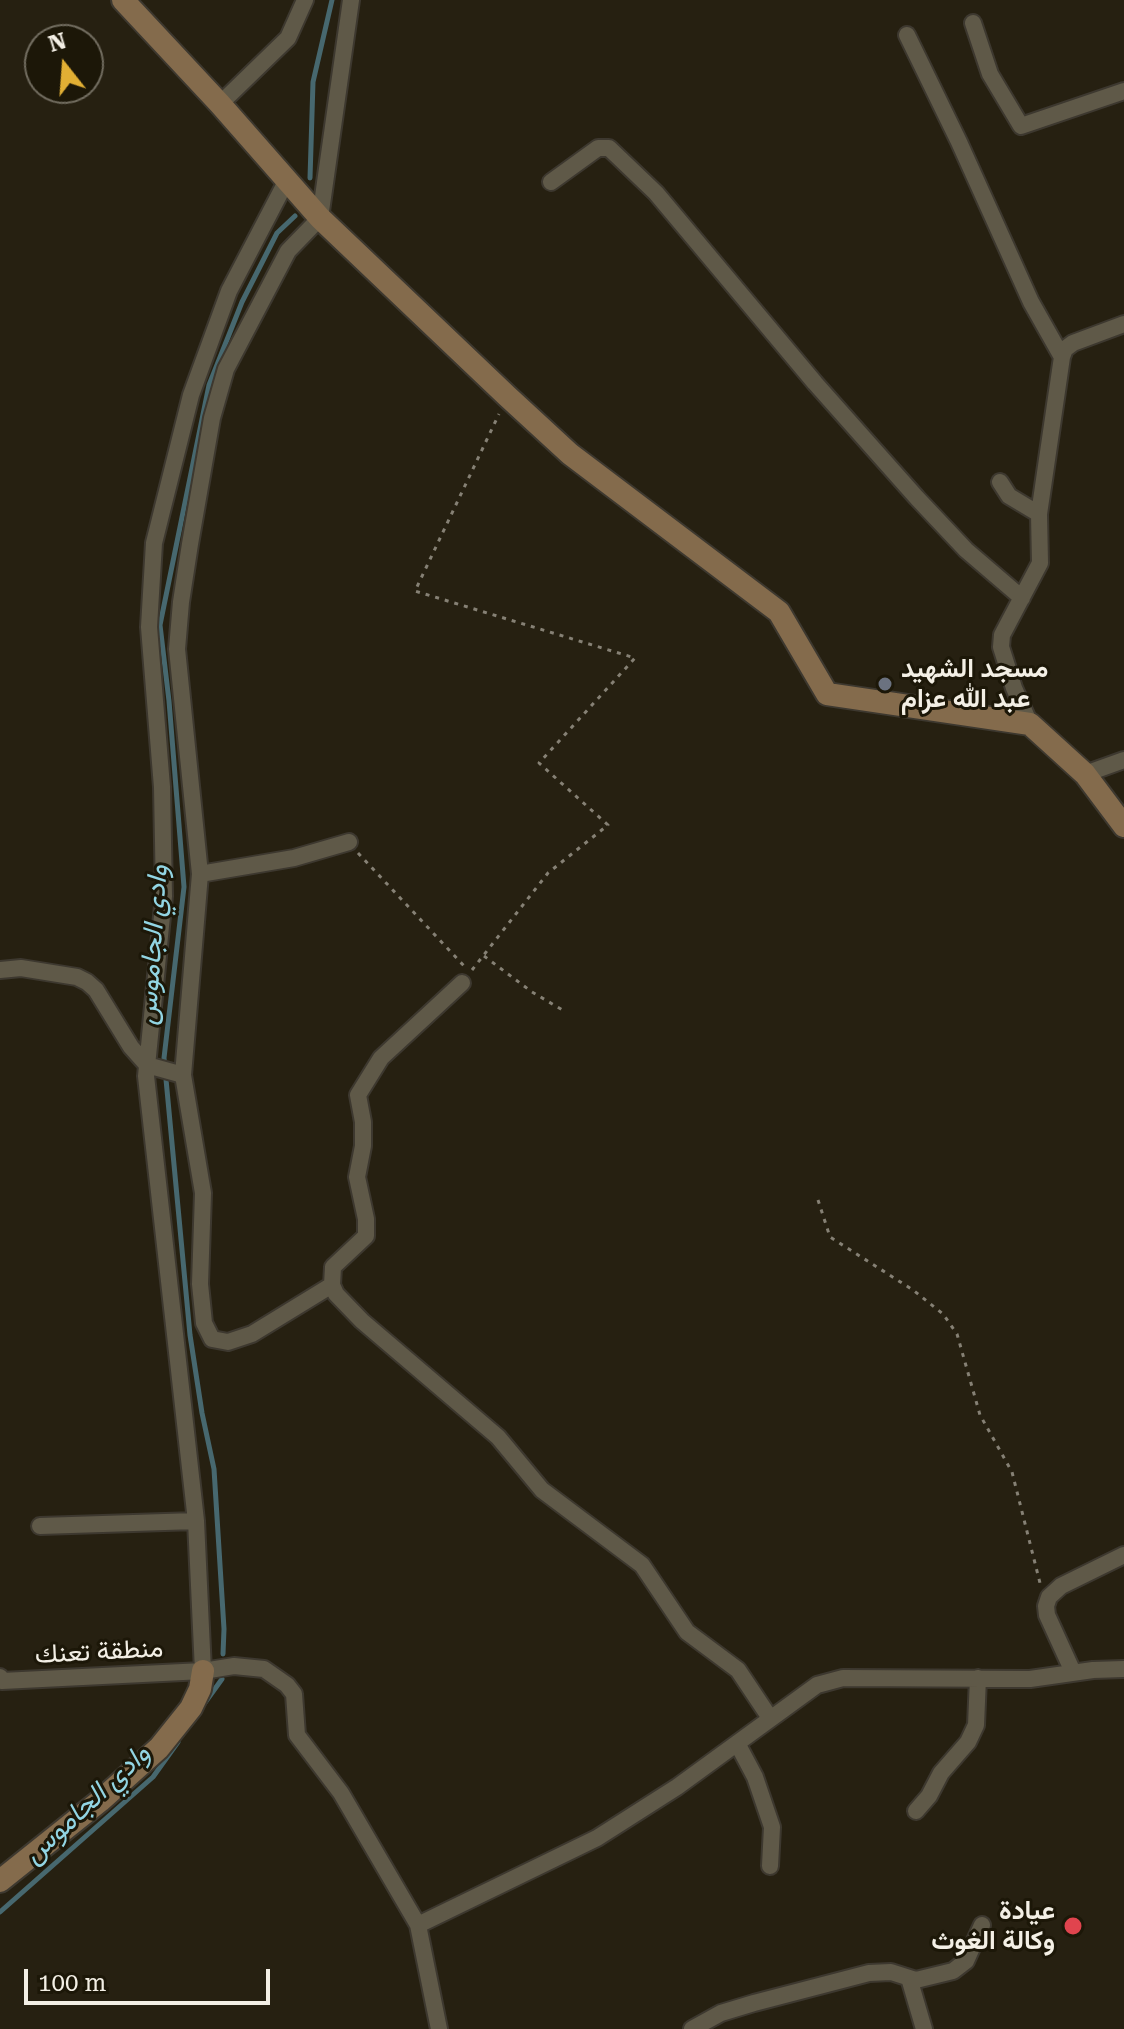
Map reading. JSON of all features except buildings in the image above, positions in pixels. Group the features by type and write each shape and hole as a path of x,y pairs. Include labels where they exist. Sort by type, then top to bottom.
{"street":[{"path":"123,0 320,218 507,396 570,454 779,612 827,694 1030,724"},
{"path":"220,104 288,38 305,0"},
{"path":"332,1285 252,1334 228,1342 212,1339 204,1323 200,1284 203,1193 183,1075 200,874 177,649 181,602 212,418 226,369 288,251 320,218 351,0"},
{"path":"973,23 990,74 1021,126 1124,91"},
{"path":"907,35 1031,302 1062,357"},
{"path":"551,182 598,148 609,148 656,193 815,383 936,519 966,550 1022,598"},
{"path":"0,1881 100,1801 159,1748 191,1708 200,1689 203,1671 196,1521 146,1076 164,896 162,787 149,627 154,543 191,395 223,306 287,180"},
{"path":"1124,324 1073,343 1065,349 1039,514 1040,563 1002,635 1001,647 1030,724 1085,774 1124,826"},
{"path":"1000,482 1009,496 1039,514"},
{"path":"1085,774 1124,760"},
{"path":"200,874 294,858 349,842"},
{"path":"0,970 21,968 77,977 87,982 96,990 131,1047 147,1065 183,1075"},
{"path":"462,983 381,1058 358,1095 363,1146 357,1177 366,1219 366,1236 333,1267 332,1285 340,1300 362,1321 498,1437 542,1490 642,1565 687,1632 738,1670 770,1718"},
{"path":"40,1526 196,1521"},
{"path":"1073,1672 1047,1615 1049,1597 1061,1586 1124,1555"},
{"name":"منطقة تعنك","path":"0,1677 2,1681 203,1671 234,1666 264,1669 287,1685 296,1704 297,1735 341,1793 418,1925 439,2029"},
{"path":"418,1925 597,1838 677,1787 817,1685 843,1678 1030,1679 1073,1672 1124,1669"},
{"path":"916,1811 929,1796 941,1773 968,1742 976,1725 978,1678"},
{"path":"737,1743 755,1777 772,1827 770,1866"},
{"path":"692,2029 721,2013 869,1973 891,1972 916,1980 959,1968 966,1961 982,1925"},
{"path":"909,1978 924,2029"}],"path":[{"path":"349,842 470,973 548,873 608,825 539,763 635,658 415,591 507,396"},
{"path":"484,956 532,992 566,1012"},
{"path":"818,1200 830,1237 913,1290 943,1314 957,1334 980,1415 1012,1472 1046,1606"}],"waterway":[{"name":"وادي الجاموس","path":"310,178 313,82 332,0"},
{"name":"وادي الجاموس","path":"223,1654 214,1469 190,1335 164,1058 184,887 160,625 209,385 242,302 277,233 295,216"},
{"name":"وادي الجاموس","path":"204,1704 222,1679"},
{"name":"وادي الجاموس","path":"0,1912 153,1777 178,1742"}],"place":[{"name":"مسجد الشهيد عبد الله عزام","path":"885,684"},
{"name":"عيادة وكالة الغوث","path":"1073,1926"}]}
